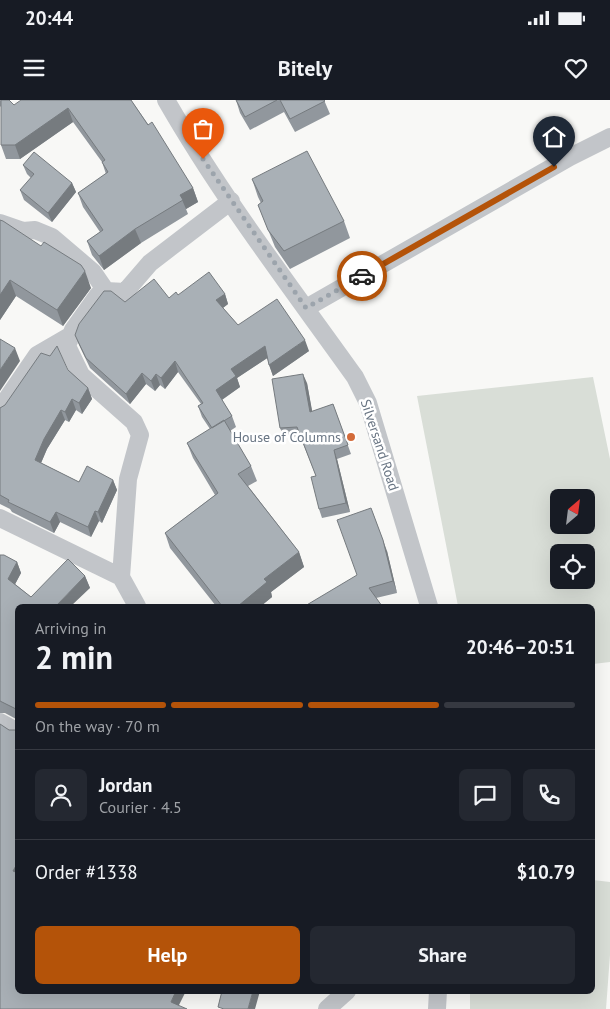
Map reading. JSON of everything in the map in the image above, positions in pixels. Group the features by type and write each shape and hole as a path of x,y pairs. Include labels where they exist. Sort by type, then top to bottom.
{"street":[{"name":"Silversand Road","path":"166,100 184,132 354,377 368,403 428,604"},
{"path":"306,308 610,137"},
{"path":"0,409 37,355 68,337 92,302 106,291 125,292 150,263 231,201"},
{"path":"0,223 23,231 35,230 52,237 93,272 106,291"},
{"path":"68,337 67,346 81,375 134,422 140,435 128,479 121,577 136,604"},
{"path":"0,518 121,577"},
{"path":"0,722 15,730"},
{"path":"327,1009 344,994"},
{"path":"438,994 438,1009"}],"shaded area":[{"path":"593,377 610,459 610,662 595,664 595,604 458,604 417,396"},
{"path":"595,880 610,882 610,955 606,1009 470,1009 470,994 595,994"}],"building":[{"path":"1,100 9,100 14,105 21,100 131,100 148,125 152,122 193,188 180,195 183,200 135,229 99,256 87,241 103,230 78,193 108,172 102,162 105,160 68,108 15,145 1,145"},
{"path":"236,100 277,100 245,117"},
{"path":"280,100 324,100 325,101 290,119"},
{"path":"307,151 344,221 284,251 268,230 258,205 263,201 252,179"},
{"path":"34,152 72,183 48,213 20,190 34,174 23,165"},
{"path":"0,220 41,246 44,242 81,265 85,271 57,310 10,280 0,295"},
{"path":"209,272 225,294 216,300 238,325 277,299 305,340 269,365 265,346 231,369 236,376 216,390 232,416 212,428 198,406 203,403 175,361 161,378 156,374 151,381 142,373 126,394 86,358 75,335 79,324 104,291 111,291 125,302 154,279 169,298 176,292 178,295"},
{"path":"0,339 15,348 0,370"},
{"path":"57,346 68,370 88,388 79,403 72,399 65,412 61,410 44,439 35,460 79,482 87,466 113,480 98,512 95,511 88,527 56,512 50,522 8,502 9,500 0,495 0,408 5,405 41,353 50,356"},
{"path":"303,374 310,412 333,404 348,445 334,450 346,503 319,509 311,477 316,476 297,427 280,428 272,379"},
{"path":"224,420 251,466 238,474 299,552 264,579 267,582 240,604 220,604 165,533 218,493 187,443"},
{"path":"371,508 383,540 393,581 369,588 381,604 308,604 357,575 337,520"},
{"path":"0,555 4,555 17,562 8,579 31,597 68,559 85,576 58,604 15,604 15,708 0,701"},
{"path":"0,724 9,730 15,730 15,867 13,871 15,872 15,994 175,994 171,1002 187,1009 0,1009"},
{"path":"221,994 252,994 248,1009 224,1009 218,1007"}],"way so far":[{"path":"203,159 306,308 362,276"}],"place":[{"name":"House of Columns","path":"351,437"}],"route":[{"path":"362,276 554,167"}]}
